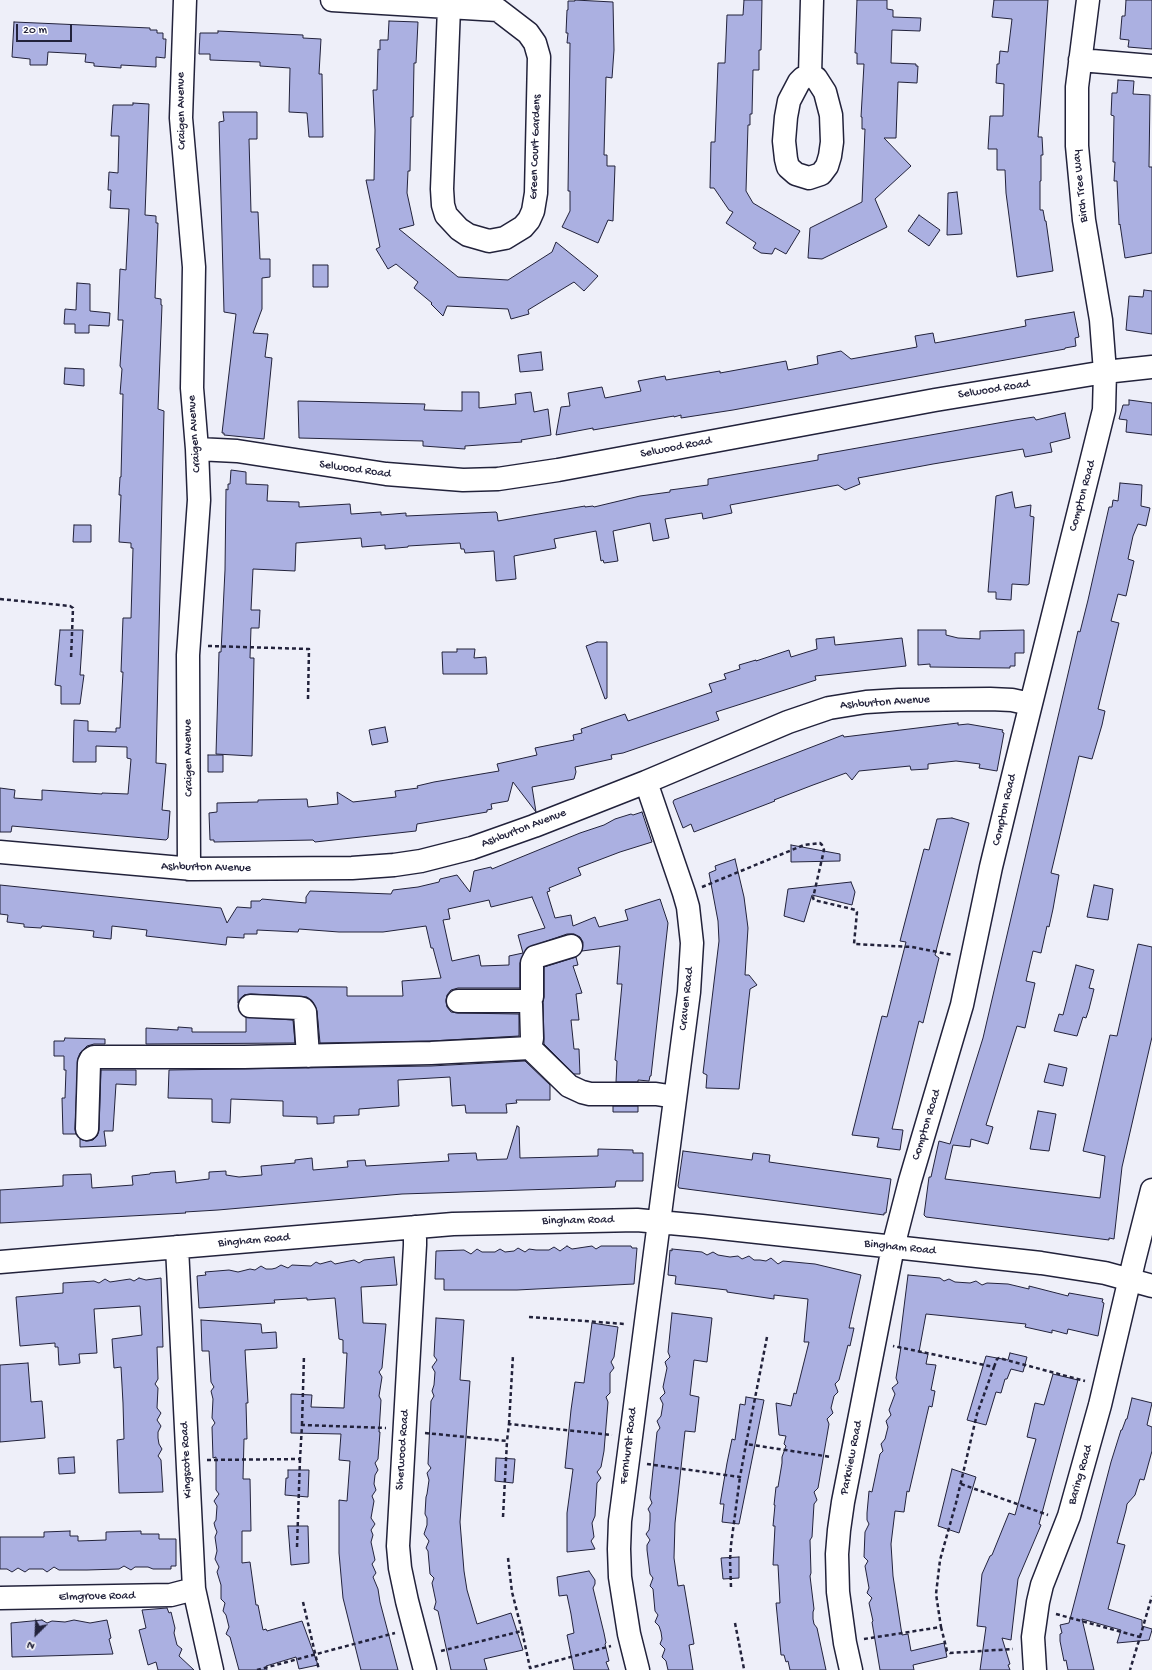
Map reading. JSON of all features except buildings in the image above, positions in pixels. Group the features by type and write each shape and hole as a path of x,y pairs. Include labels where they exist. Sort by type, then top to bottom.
{"street":[{"name":"Craigen Avenue","path":"185,0 181,118 193,255 192,388 197,449 199,522 187,660 189,869"},
{"path":"332,0 449,7 498,5"},
{"path":"810,75 812,0"},
{"name":"Birch Tree Way","path":"1088,0 1080,60 1076,111 1078,176 1101,320 1105,372"},
{"name":"Green Court Gardens","path":"449,7 443,205 446,215 459,229 468,235 489,241 505,238 523,227 529,220 533,211 536,193 539,57 535,43 528,33 498,5"},
{"path":"1080,60 1152,66"},
{"name":"Selwood Road","path":"197,449 237,452 349,470 386,474 463,480 498,479 558,470 935,400 1105,372 1152,368"},
{"name":"Compton Road","path":"893,1247 910,1181 961,1012 992,867 1030,704 1100,430 1106,392 1105,372"},
{"name":"Ashburton Avenue","path":"0,852 189,869 352,868 421,861 456,853 491,842 646,782 788,722 830,708 866,702 899,700 999,700 1030,704"},
{"name":"Craven Road","path":"646,782 684,893 691,929 691,970 659,1222"},
{"path":"529,1001 532,997 532,963 535,957 571,946"},
{"path":"458,1001 529,1001"},
{"path":"529,1001 531,1004 532,1038 530,1048"},
{"path":"250,1006 303,1009 305,1012 308,1056"},
{"path":"87,1129 89,1063 94,1057 308,1056 430,1053 530,1048 569,1086 582,1092 590,1094 656,1094 675,1097"},
{"name":"Baring Road","path":"1035,1670 1033,1637 1034,1620 1042,1585 1069,1516 1100,1405 1129,1279 1152,1190"},
{"name":"Bingham Road","path":"0,1262 469,1223 637,1220 1040,1263 1105,1273 1152,1286"},
{"name":"Fernhurst Road","path":"638,1670 623,1602 619,1549 628,1459 659,1222"},
{"name":"Sherwood Road","path":"414,1227 415,1253 398,1546 400,1568 407,1601 430,1661"},
{"name":"Kingscote Road","path":"177,1247 194,1589 199,1619 212,1670"},
{"name":"Parkview Road","path":"851,1670 840,1614 836,1554 843,1502 893,1247"},
{"name":"Elmgrove Road","path":"0,1598 171,1595 194,1589"}],"path":[{"path":"0,599 70,606 73,608 71,659"},
{"path":"202,645 309,649 308,699"},
{"path":"684,893 804,845 820,843 822,844 824,850 813,898 814,900 856,910 854,944 912,947 972,959"},
{"path":"529,1317 631,1324"},
{"path":"731,1587 731,1545 740,1477 767,1336"},
{"path":"889,1345 994,1367"},
{"path":"504,1517 507,1440 513,1354"},
{"path":"297,1547 304,1355"},
{"path":"1020,1648 947,1651 937,1607 936,1594 940,1560 961,1484 977,1414 997,1359 999,1358 1091,1383"},
{"path":"302,1424 391,1428"},
{"path":"508,1424 617,1436"},
{"path":"424,1433 507,1440"},
{"path":"746,1444 836,1458"},
{"path":"201,1460 300,1459"},
{"path":"640,1463 740,1477"},
{"path":"961,1484 1054,1518"},
{"path":"508,1558 512,1592 530,1669 616,1644"},
{"path":"1130,1670 1152,1596"},
{"path":"303,1602 319,1670"},
{"path":"1048,1612 1140,1637"},
{"path":"735,1623 744,1670 739,1670"},
{"path":"858,1640 941,1627"},
{"path":"430,1661 522,1631"},
{"path":"257,1670 401,1632"}]}
